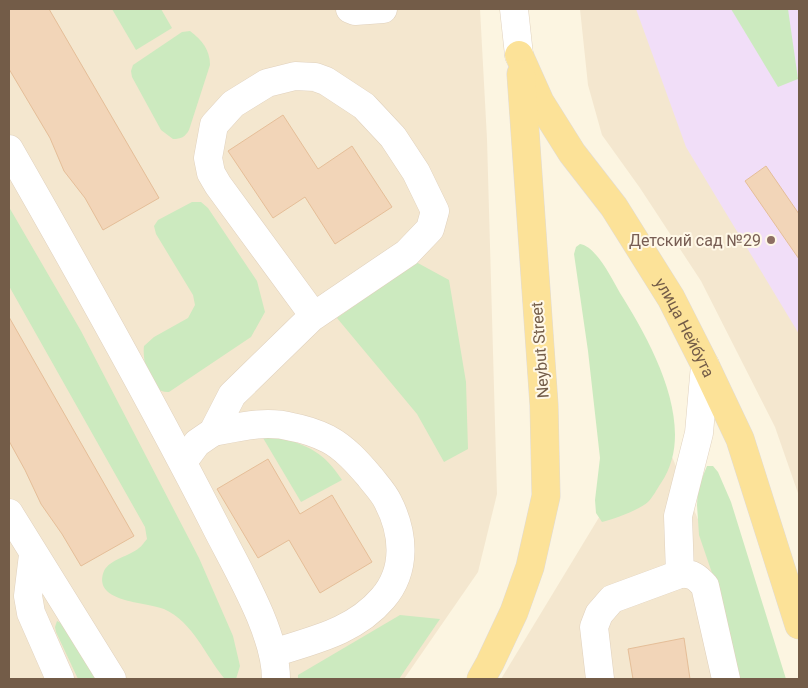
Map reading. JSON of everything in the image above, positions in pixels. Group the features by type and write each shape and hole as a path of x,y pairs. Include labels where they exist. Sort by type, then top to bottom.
{"main road":[{"name":"улица Нейбута","path":"519,55 540,102 572,153 614,207 643,253 671,298 705,365 740,439 799,625"},
{"name":"Neybut Street","path":"480,679 490,663 514,612 530,567 546,496 544,405 519,55"}],"street":[{"path":"350,9 355,11 383,9"},
{"name":"Neybut Street","path":"514,9 519,55"},
{"path":"213,432 232,395 314,316 407,253 430,229 436,211 416,172 393,137 364,106 315,76 295,76 267,83 233,104 214,125 208,158 211,173 218,185 314,316"},
{"path":"9,149 183,462 256,607 274,666 342,630 370,611 383,598 395,581 401,562 398,525 388,500 357,461 328,439 292,427 271,424 249,425 213,432 197,443 183,462"},
{"path":"680,574 678,516 699,433 705,365"},
{"path":"9,513 33,555 112,679"},
{"path":"33,555 28,596 31,614 60,679"},
{"path":"600,679 594,627 599,614 612,599 680,574 689,573 706,586 726,679"}],"shaded area":[{"path":"9,9 480,9 487,139 497,494 478,572 404,679 9,679"},
{"path":"580,9 799,9 799,496 775,427 701,281 640,188 602,135 588,85"},
{"name":"Детский сад №29","path":"636,9 799,9 799,334 686,147"},
{"path":"655,425 673,459 764,679 501,679"}],"green space":[{"path":"112,9 161,9 172,28 136,50"},
{"path":"731,9 788,9 798,79 778,87"},
{"path":"190,31 204,46 209,55 210,65 189,130 183,137 173,139 161,130 132,77 131,71 133,65 182,32"},
{"path":"192,202 201,202 208,208 257,281 265,312 251,337 169,392 162,391 152,382 144,360 144,346 154,337 188,318 195,305 193,295 156,234 154,226 158,220"},
{"path":"9,207 81,331 199,558 233,636 240,666 236,679 224,678 191,630 174,615 164,609 113,595 102,582 104,571 111,563 135,551 147,539 145,527 9,286"},
{"path":"580,244 592,251 603,264 657,360 673,412 675,437 671,461 661,483 650,500 633,511 602,522 596,513 595,500 600,458 588,351 574,254 576,247"},
{"path":"416,262 449,280 466,382 468,449 444,462 417,414 337,318"},
{"path":"281,437 316,452 329,463 342,480 301,502 263,438"},
{"path":"707,466 713,466 718,472 731,502 786,679 738,679 725,611 699,535 698,488"},
{"path":"400,615 440,619 399,679 298,679 298,675"},
{"path":"57,621 61,623 96,679 78,679 56,632"}],"building":[{"path":"9,9 49,9 159,198 103,230 85,198 64,171 50,138 9,69"},
{"path":"283,115 318,169 352,146 392,207 335,244 305,197 273,218 228,151"},
{"path":"766,166 799,214 799,259 745,181"},
{"path":"9,317 134,536 81,566 41,504 9,441"},
{"path":"268,459 300,514 332,495 372,562 320,593 289,540 258,558 217,489"},
{"path":"684,638 690,679 633,679 628,649"}],"place":[{"name":"Детский сад №29","path":"771,240"}]}
